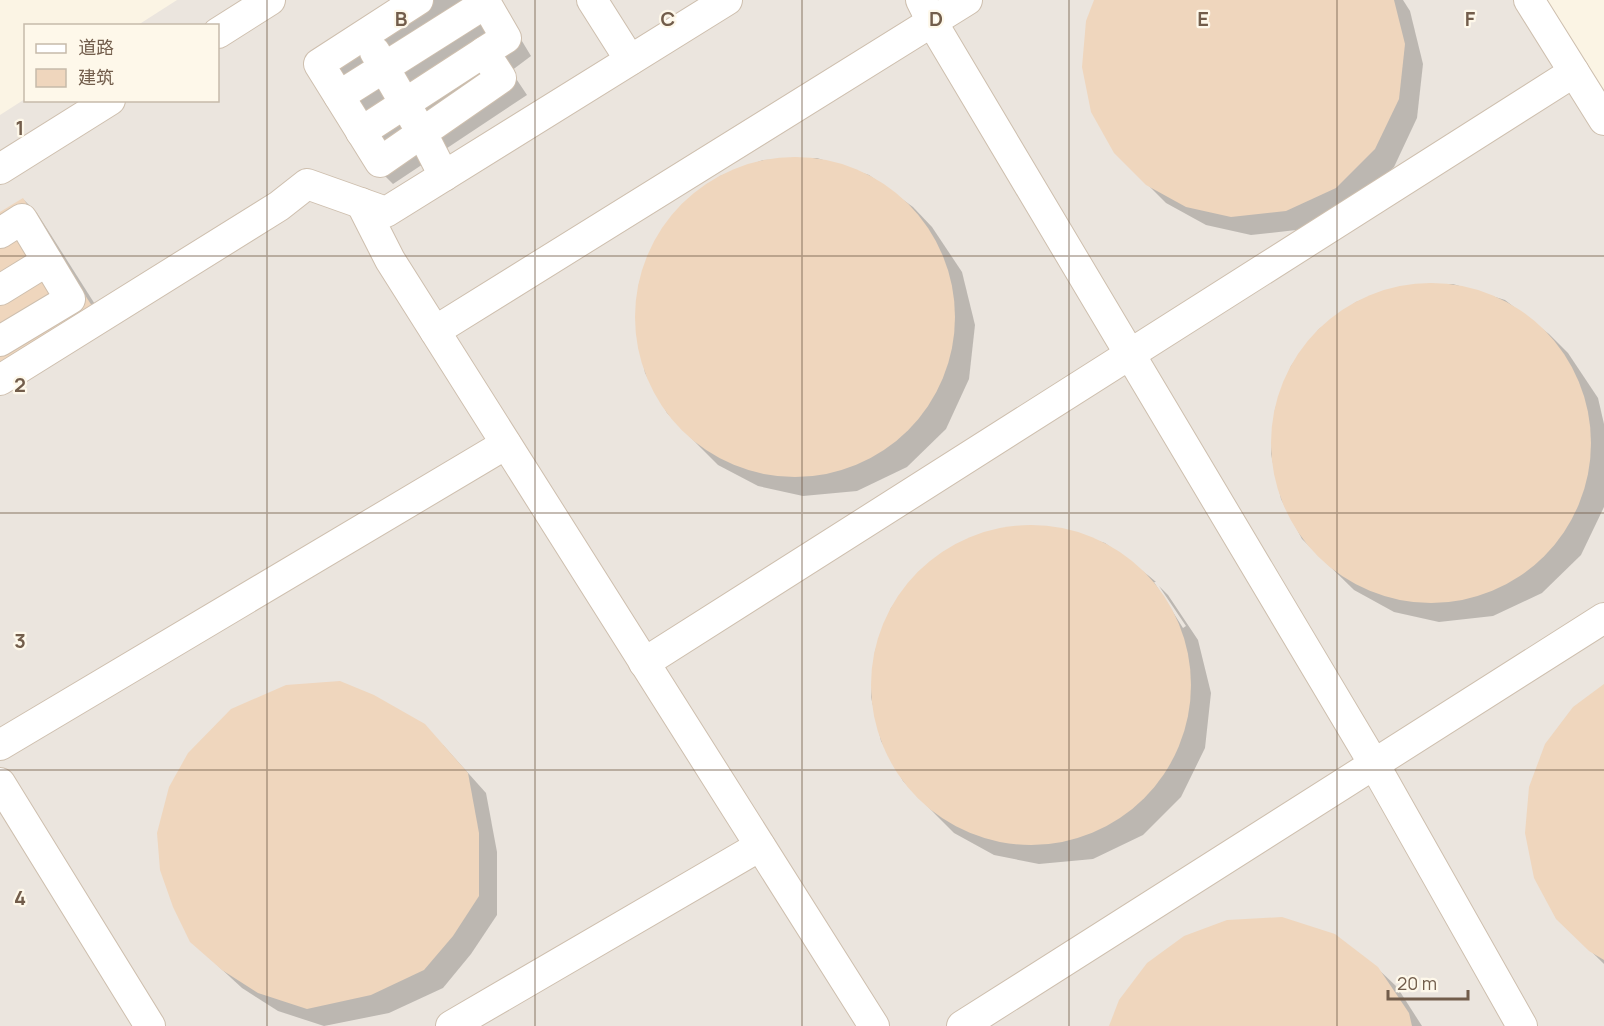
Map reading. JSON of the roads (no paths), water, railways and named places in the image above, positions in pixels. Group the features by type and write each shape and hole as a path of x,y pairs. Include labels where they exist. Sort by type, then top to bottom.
{"street":[{"path":"219,32 270,0"},
{"path":"592,0 630,60"},
{"path":"0,380 279,206 307,184 386,212 727,0"},
{"path":"435,331 927,11 967,0"},
{"path":"1529,0 1604,120"},
{"path":"472,98 434,35 417,1 319,64 380,162 501,78 484,52"},
{"path":"339,96 385,69 485,2 506,38 361,132"},
{"path":"927,11 1129,355 1374,764 1522,1026"},
{"path":"365,34 444,176"},
{"path":"644,663 1574,72"},
{"path":"0,169 107,102"},
{"path":"361,203 390,260 874,1026"},
{"path":"0,233 22,219 70,299 0,342"},
{"path":"0,290 47,261"},
{"path":"0,745 506,444"},
{"path":"962,1026 1604,618"},
{"path":"0,783 150,1026"},
{"path":"451,1026 760,846"}]}
